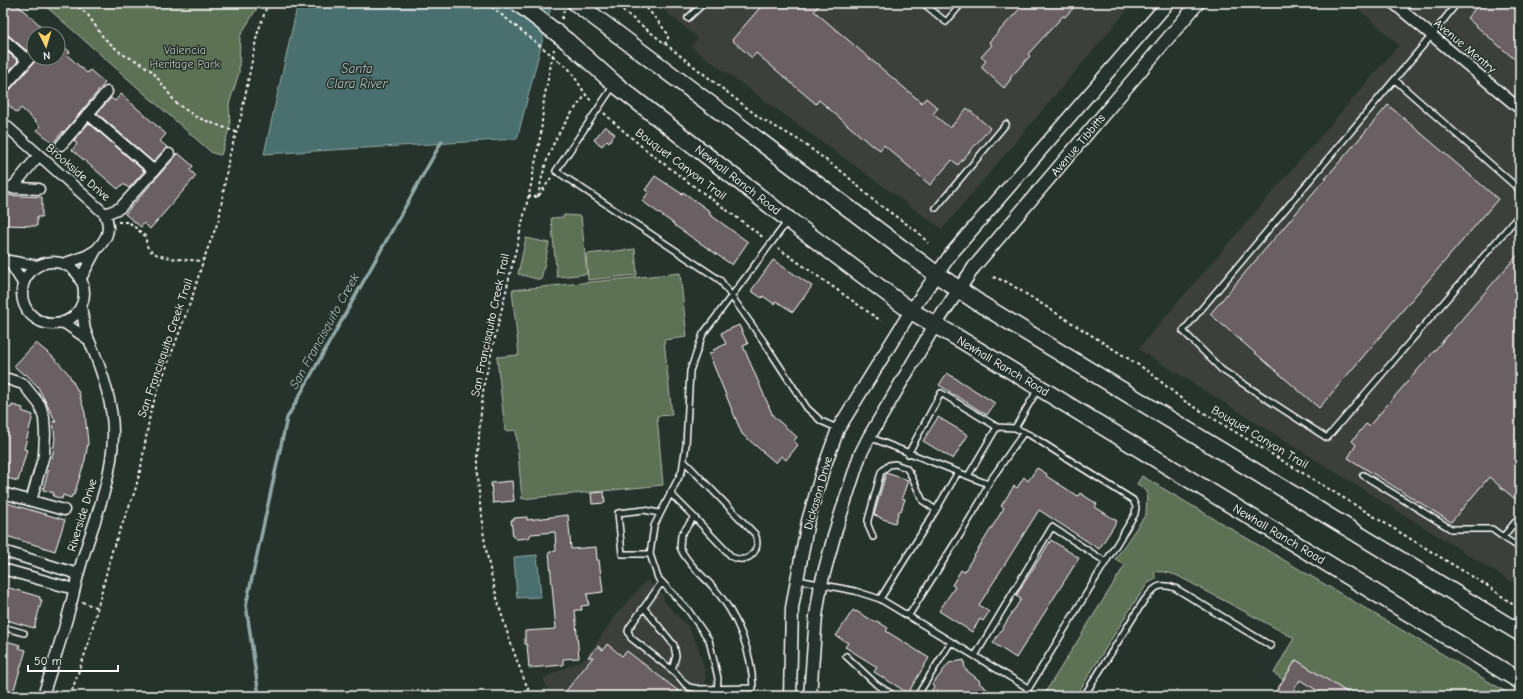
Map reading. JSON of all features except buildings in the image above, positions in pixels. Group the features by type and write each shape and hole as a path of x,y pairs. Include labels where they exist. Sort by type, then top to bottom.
{"main road":[{"name":"Newhall Ranch Road","path":"518,3 561,44 615,84 789,220 911,311 1039,387 1520,681"},
{"path":"576,3 936,274 979,303 1520,633"}],"street":[{"name":"Avenue Tibbitts","path":"935,325 974,267 1198,3"},
{"name":"Avenue Mentry","path":"1393,3 1520,109"},
{"name":"Avenue Tibbitts","path":"911,311 936,274 967,235 1163,6"},
{"path":"3,39 26,53"},
{"path":"3,88 26,62"},
{"path":"61,145 107,92"},
{"path":"88,114 154,171"},
{"name":"Brookside Drive","path":"3,124 107,218"},
{"path":"80,280 108,231 107,218 120,208 169,154"},
{"path":"7,188 39,155"},
{"path":"7,188 39,189"},
{"path":"63,264 86,256 96,250"},
{"path":"6,259 37,266"},
{"path":"6,259 23,283"},
{"path":"54,262 63,264 76,273 83,288 83,298 76,313 63,322 53,324 43,322 34,318 23,302 23,283 27,276 37,266 54,262"},
{"name":"Riverside Drive","path":"43,696 106,482 113,437 110,408 105,383 86,330 80,306"},
{"name":"Dickason Drive","path":"790,696 792,608 808,521 822,473 838,429 911,311"},
{"path":"63,322 90,340"},
{"path":"810,696 816,616 821,584 836,529 860,455 935,325"},
{"path":"8,379 23,384 40,405 44,418 44,455 31,501"},
{"path":"3,494 64,510"},
{"path":"3,551 78,574"},
{"path":"3,569 73,594"}],"lane":[{"path":"688,18 704,3"},
{"path":"923,3 946,22 962,3"},
{"path":"1402,11 1409,3"},
{"path":"1458,3 1432,36 1183,331 1222,370 1327,438 1520,214"},
{"path":"1394,80 1520,190"},
{"path":"615,84 556,171 720,280 764,342 807,408 821,421 838,429"},
{"path":"936,208 1006,124"},
{"path":"717,696 718,678 709,640 688,610 658,578 650,554 654,526 659,512 682,471 686,445 690,371 703,334 789,220"},
{"path":"1015,428 1039,387"},
{"path":"908,454 941,393 997,427 1015,428 1024,432 1133,500 1136,507 1135,514 1024,696"},
{"path":"968,476 997,427"},
{"path":"909,615 960,535 981,500 988,484 1024,432"},
{"path":"869,437 908,454 988,484"},
{"path":"670,493 732,557 739,560 745,560 752,554 757,546 758,539 755,534 684,461"},
{"path":"873,537 868,525 868,520 881,472 889,465 895,464 906,468 923,501 936,510"},
{"path":"880,599 958,472"},
{"path":"1363,475 1451,529 1492,529 1520,548"},
{"path":"650,554 622,554 618,513 644,510 659,512"},
{"path":"1503,537 1520,516"},
{"path":"662,582 628,628 629,635 672,670 689,687 700,689 752,688 751,667 743,637 734,616 719,594 685,556 680,547 681,535 694,518"},
{"path":"975,656 1052,527 1106,562"},
{"path":"797,580 866,594 880,599 909,615 1028,688"},
{"path":"1084,696 1143,602 1154,589 1164,585 1175,588 1271,646"},
{"path":"644,608 674,645 676,656 672,670"},
{"path":"3,627 24,633"},
{"path":"917,696 952,642"},
{"path":"846,656 877,685 895,696"}],"path":[{"path":"74,3 88,15 103,37 122,54 140,62 153,72 176,102 196,117 236,132"},
{"name":"San Francisquito Creek Trail","path":"70,696 88,646 112,551 135,492 151,409 219,219 224,186 241,116 257,35 268,3"},
{"name":"Bouquet Canyon Trail","path":"488,3 570,70 586,95 622,130 671,169 771,243 881,321"},
{"path":"560,25 566,3"},
{"path":"613,3 760,118 799,140 845,174 874,201 918,232 928,243"},
{"path":"643,3 668,34 665,44"},
{"name":"San Francisquito Creek Trail","path":"531,696 513,653 492,585 480,507 478,465 484,384 528,196 541,133 544,99 561,44"},
{"path":"538,197 541,176 552,144 574,110 586,95"},
{"path":"538,197 556,171"},
{"path":"528,196 538,197"},
{"path":"107,218 129,222 146,237 146,244 152,252 162,256 203,261"},
{"name":"Bouquet Canyon Trail","path":"993,277 1007,282 1142,367 1183,400 1490,588 1520,610"},
{"path":"73,594 98,608"}],"shaded area":[{"path":"655,3 1133,3 942,229 691,47 698,38"},
{"path":"1352,3 1520,3 1520,587 1138,349 1399,45"},
{"path":"647,580 663,595 664,601 688,627 698,646 705,671 705,696 551,696 543,678 585,659 619,611"},
{"path":"1296,660 1352,696 1273,696"}],"green space":[{"name":"Valencia Heritage Park","path":"42,3 260,3 240,36 239,73 229,104 230,126 221,155 212,153"},
{"path":"564,215 581,216 587,274 557,277 551,218 564,217"},
{"path":"526,238 549,243 541,280 518,274"},
{"path":"635,249 637,275 588,280 586,254"},
{"path":"680,273 687,337 664,340 672,415 657,416 663,485 522,499 516,430 505,431 497,357 519,355 512,290"},
{"path":"1142,476 1513,696 1352,696 1296,660 1283,680 1274,673 1294,638 1178,576 1167,572 1154,572 1156,579 1148,583 1132,606 1076,696 1043,696 1125,565 1115,559 1146,514 1147,491 1137,484"}],"water":[{"name":"Santa Clara River","path":"298,3 552,3 517,139 264,154"},
{"path":"537,555 541,597 517,598 514,557"}],"waterway":[{"name":"San Francisquito Creek","path":"259,696 246,605 287,418 442,141"}]}
